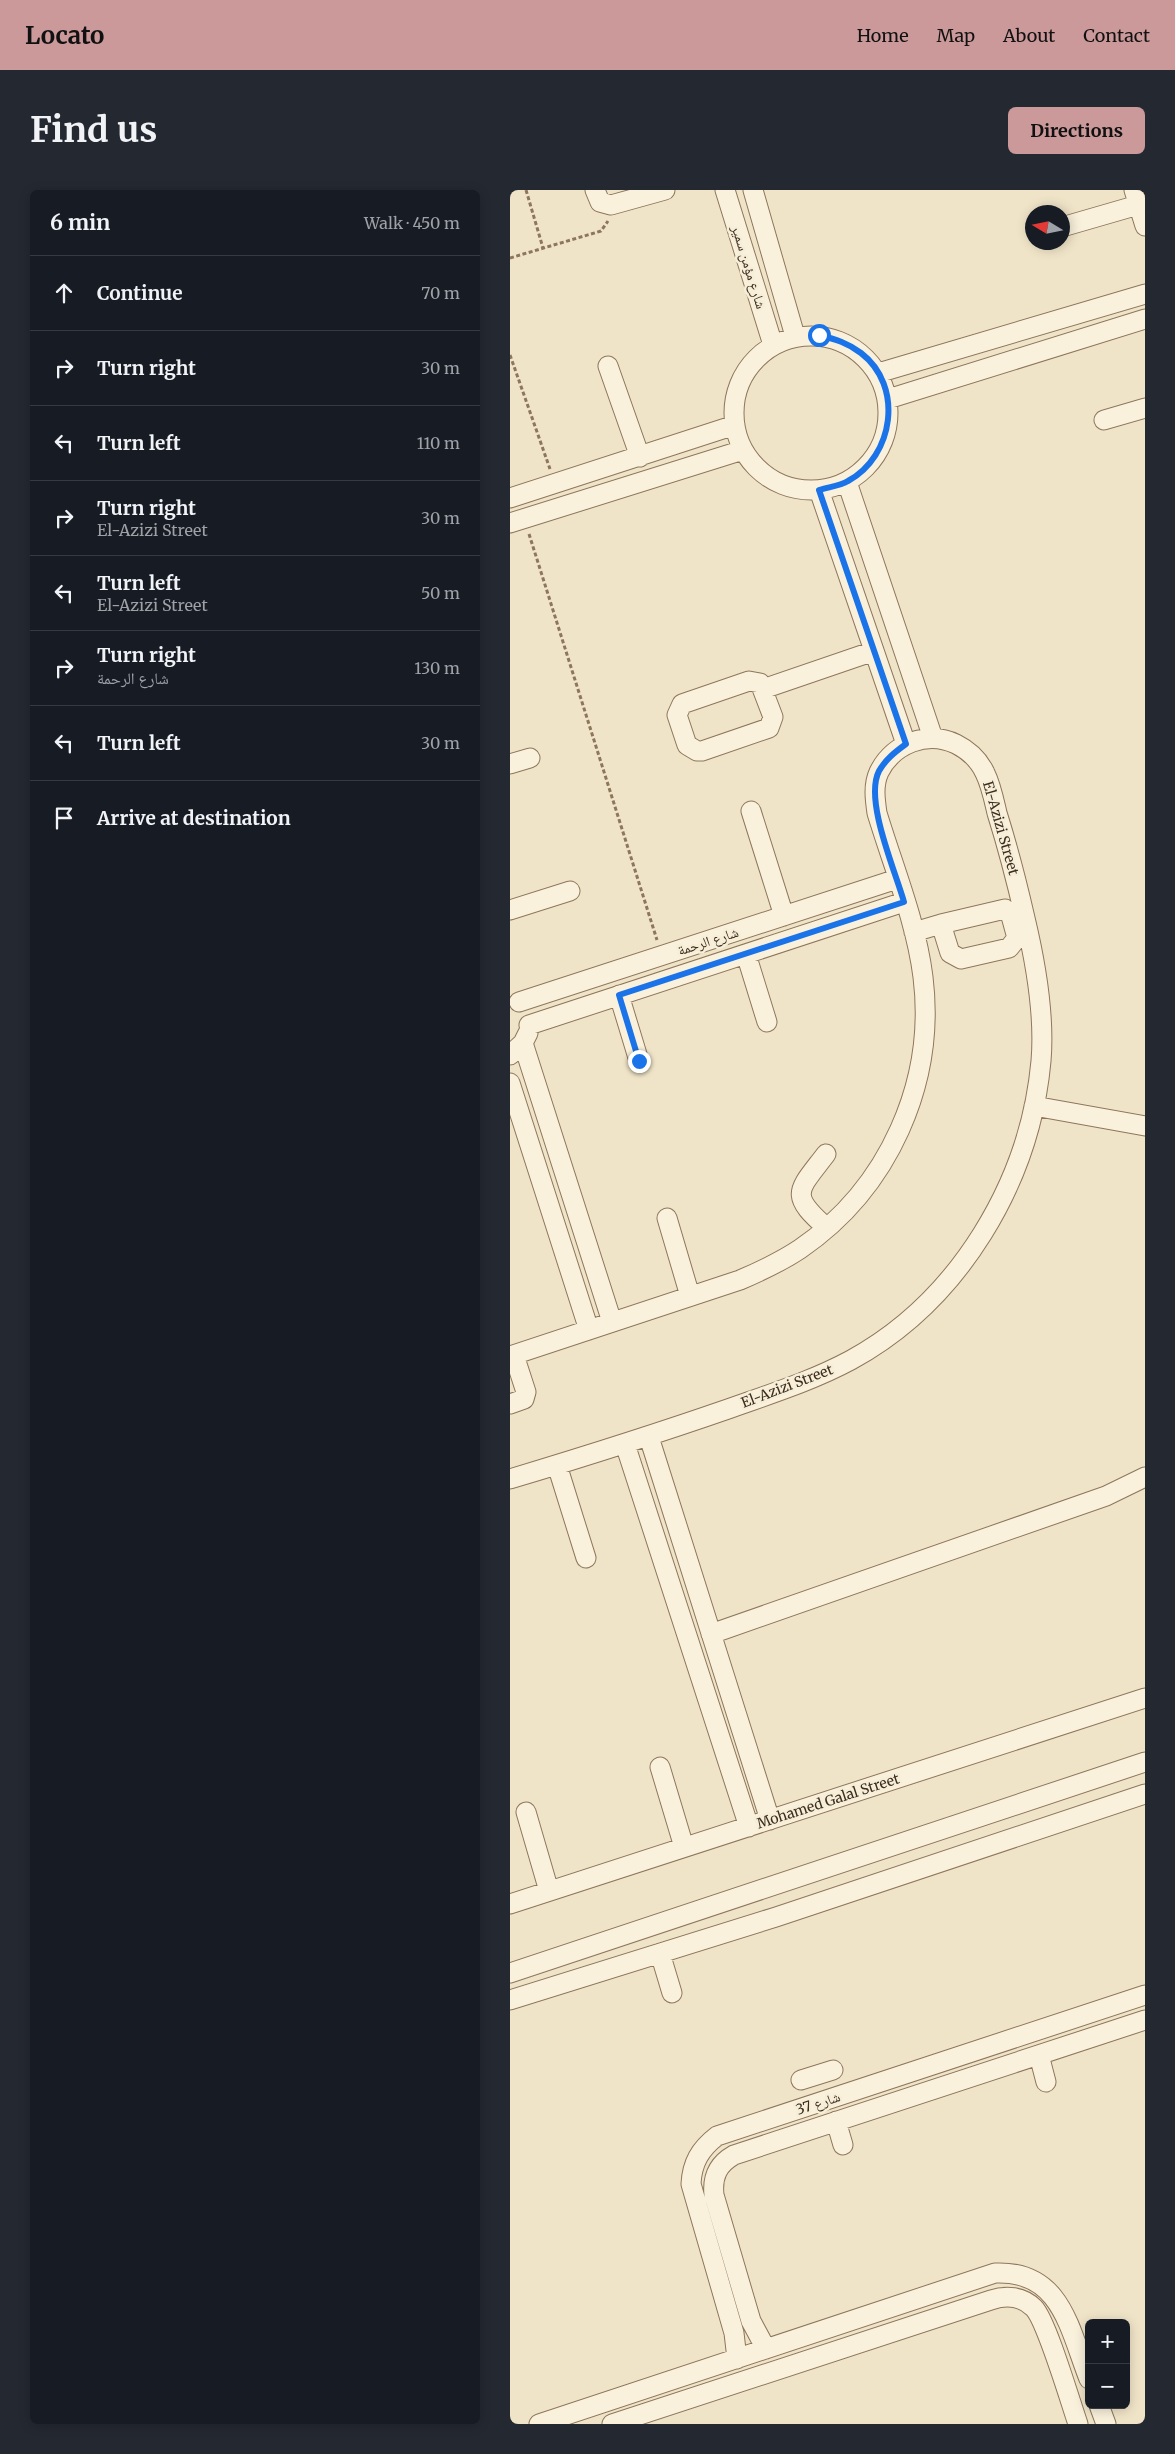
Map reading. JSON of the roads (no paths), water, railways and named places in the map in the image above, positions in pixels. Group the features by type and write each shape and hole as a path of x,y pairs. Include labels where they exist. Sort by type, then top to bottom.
{"street":[{"path":"595,190 600,202 611,205 665,190"},
{"name":"شارع مؤمن سمير","path":"725,190 773,345"},
{"name":"شارع مؤمن سمير","path":"753,190 795,336"},
{"path":"1070,225 1136,197 1145,226"},
{"path":"878,373 1145,294"},
{"path":"888,399 1145,319"},
{"path":"819,335 842,341 862,354 878,373 888,399 889,419 885,438 876,456 863,471 847,482 819,490 796,489 775,482 756,468 743,450 735,425 734,402 741,379 754,360 773,345 795,336 819,335"},
{"path":"608,366 640,457"},
{"path":"1104,420 1145,408"},
{"path":"510,498 735,425"},
{"path":"517,521 743,450"},
{"path":"847,482 933,738"},
{"path":"819,490 906,744"},
{"path":"763,689 874,651"},
{"path":"749,681 760,683 763,689 774,718 769,728 702,751 696,751 687,745 677,715 682,704 749,681"},
{"name":"El-Azizi Street","path":"510,1479 625,1444 813,1379 854,1358 892,1333 926,1303 957,1270 984,1232 1006,1192 1023,1150 1034,1106 1041,1060 1042,1015 1027,924 986,774 976,759 964,748 949,740 919,739 906,744 890,756 878,773 874,793 877,813 914,932 922,976 926,1018 923,1052 916,1086 905,1118 891,1149 873,1178 852,1204 827,1228 800,1249 771,1266 740,1280 512,1356"},
{"path":"510,764 530,758"},
{"path":"751,811 784,916"},
{"name":"شارع الرحمة","path":"514,1000 662,956 897,879"},
{"path":"510,910 570,891"},
{"name":"شارع الرحمة","path":"529,1025 904,902"},
{"path":"914,932 941,924"},
{"path":"746,954 767,1022"},
{"path":"619,995 639,1061"},
{"path":"514,1000 527,1016 529,1025 517,1049 612,1322"},
{"path":"510,1083 589,1330"},
{"path":"1034,1106 1145,1126"},
{"path":"826,1154 801,1187 800,1196 808,1212 827,1228"},
{"path":"667,1218 690,1296"},
{"path":"510,1404 524,1399 526,1392 512,1356"},
{"path":"649,1436 770,1820"},
{"path":"625,1444 748,1827"},
{"path":"557,1465 586,1558"},
{"path":"711,1634 1106,1496 1145,1476"},
{"name":"Mohamed Galal Street","path":"510,1904 1145,1698"},
{"path":"510,1973 768,1889 1145,1762"},
{"path":"660,1767 684,1847"},
{"path":"510,2000 776,1917 1145,1794"},
{"path":"526,1812 549,1891"},
{"path":"768,1889 776,1917"},
{"path":"660,1953 672,1993"},
{"name":"شارع 37","path":"736,2358 732,2327 691,2184 695,2162 708,2143 717,2136 1145,1995"},
{"name":"شارع 37","path":"766,2349 751,2321 714,2195 715,2176 719,2167 734,2155 1145,2020"},
{"path":"1001,2042 1009,2065"},
{"path":"1039,2055 1046,2082"},
{"path":"814,2104 804,2079 830,2071 834,2098"},
{"path":"836,2121 843,2145"},
{"path":"539,2424 987,2275 1012,2272 1035,2280 1054,2296 1063,2311 1085,2369"},
{"path":"612,2424 1000,2297 1010,2297 1027,2303 1040,2317 1078,2424"},
{"path":"1066,2388 1085,2381"},
{"path":"1100,2409 1106,2424"}]}
